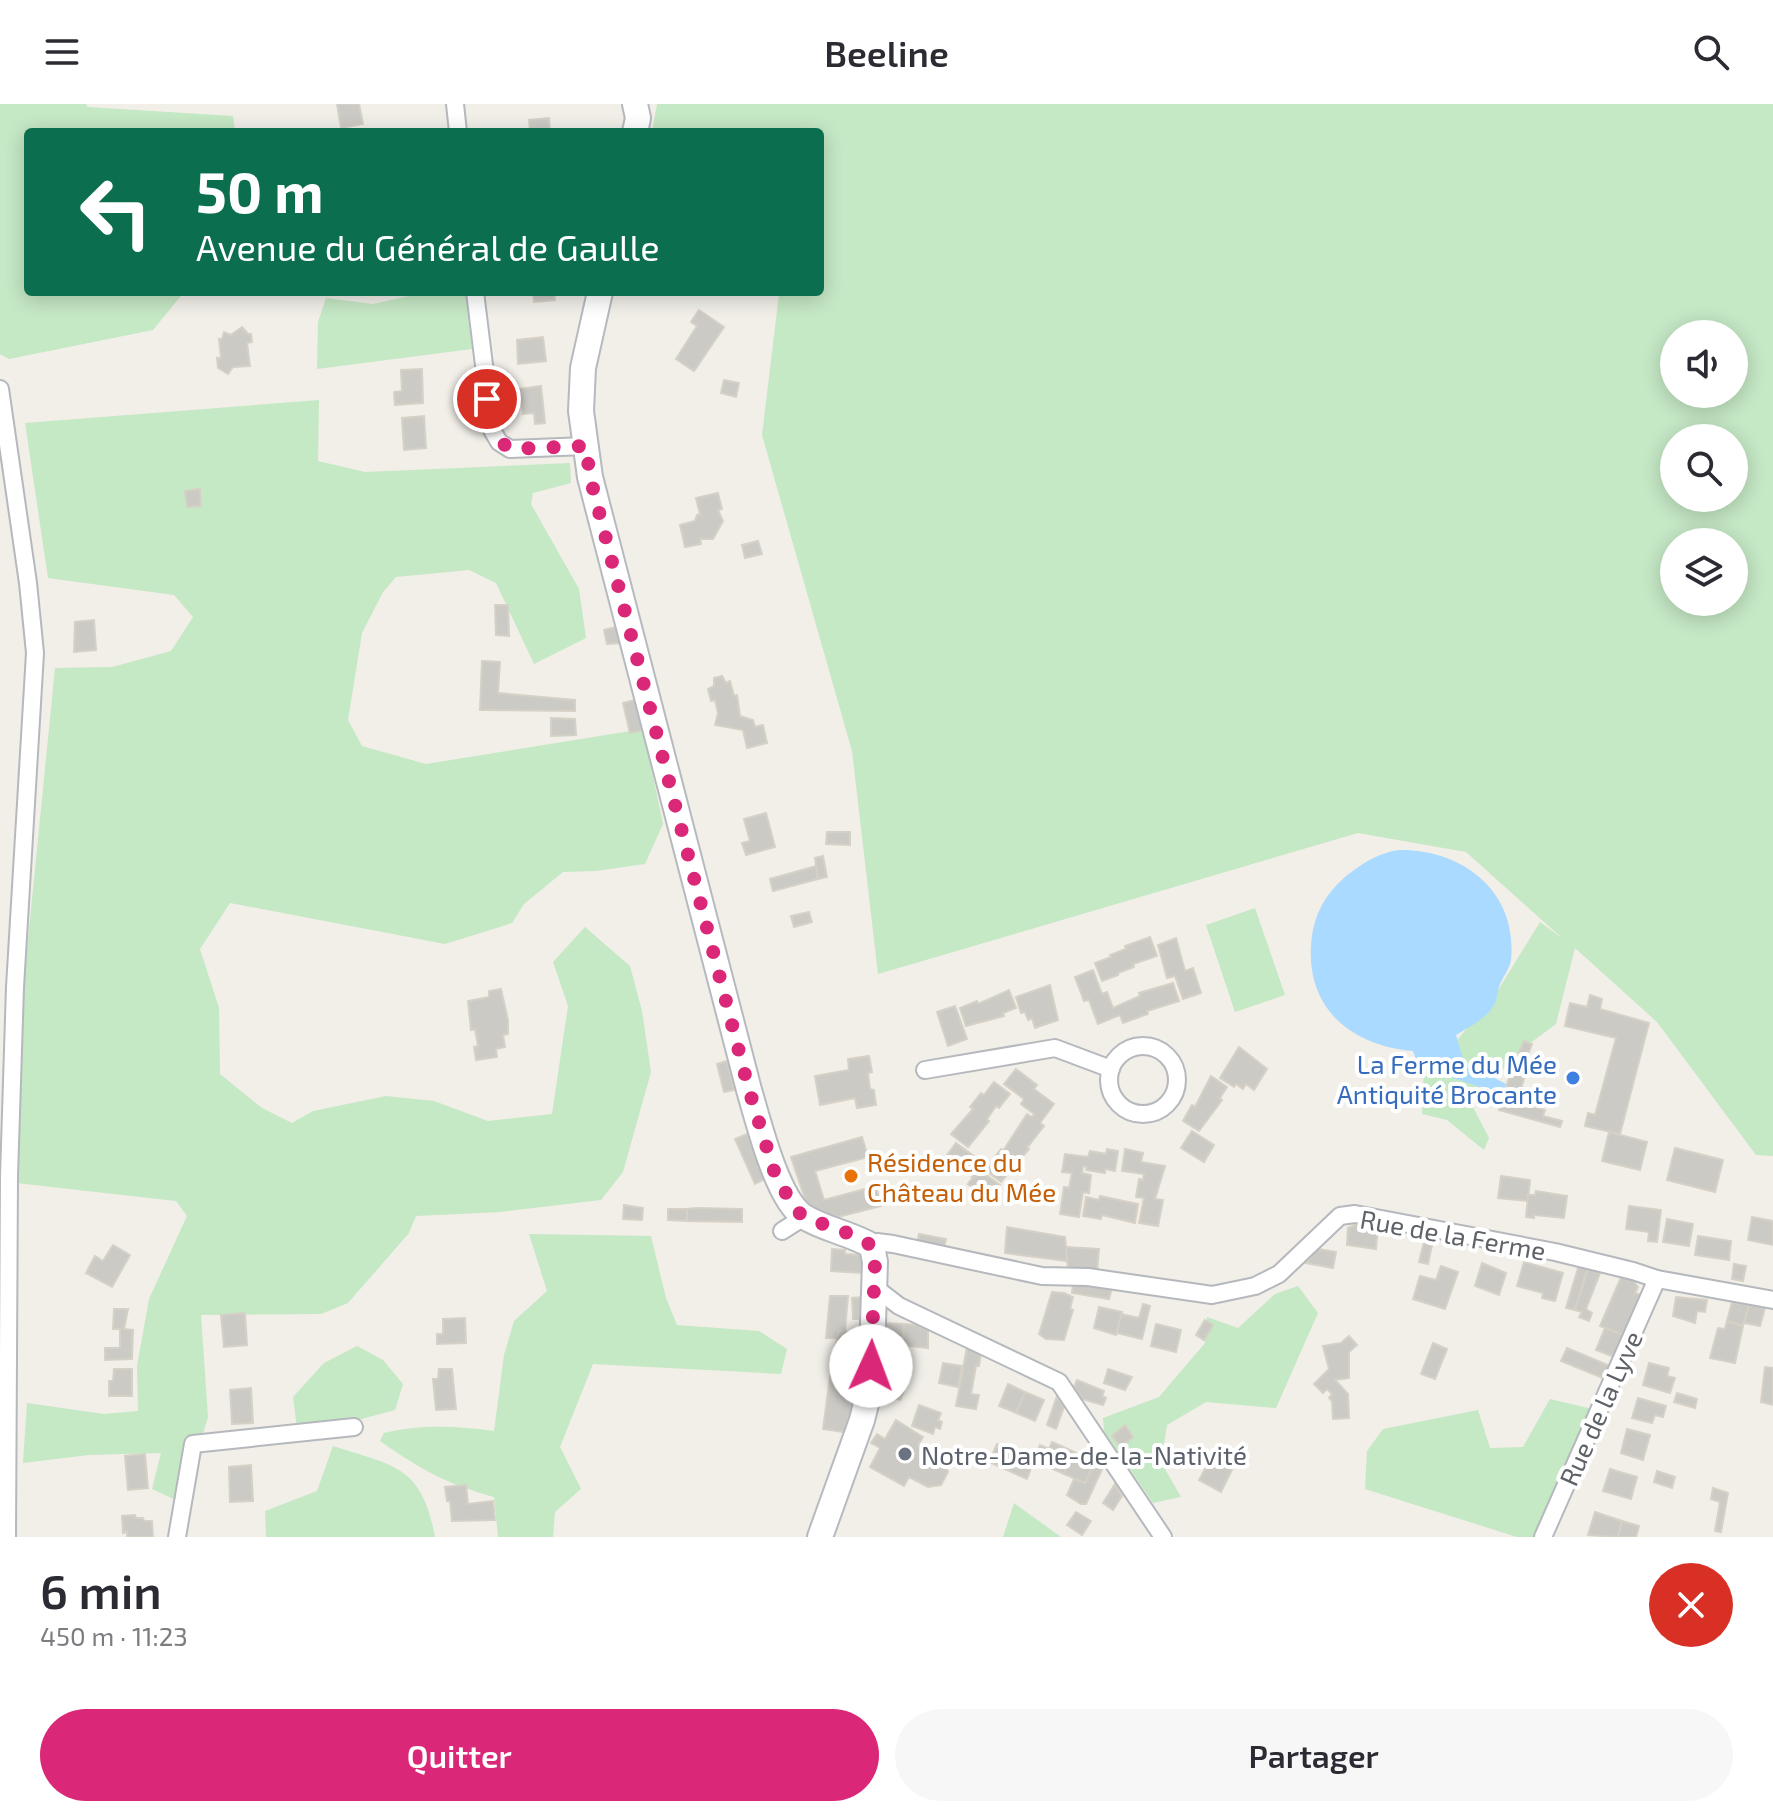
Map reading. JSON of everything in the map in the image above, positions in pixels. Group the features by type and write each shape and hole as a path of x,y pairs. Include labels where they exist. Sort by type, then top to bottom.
{"street":[{"path":"455,104 458,128"},
{"path":"635,104 638,118 636,128"},
{"path":"475,296 492,430 499,442 510,449 586,446"},
{"path":"599,296 583,368 581,411 590,477 749,1090 775,1174 795,1209 804,1217 858,1237 872,1246 875,1262 871,1384 862,1420 820,1537"},
{"path":"0,389 35,653 14,1018 9,1176 7,1537"},
{"path":"925,1070 1055,1048 1111,1069"},
{"path":"1130,1048 1158,1049 1172,1063 1177,1081 1175,1091 1163,1106 1146,1113 1136,1113 1119,1104 1113,1096 1109,1078 1111,1069 1122,1053 1130,1048"},
{"name":"Rue de la Ferme","path":"872,1246 877,1242 893,1244 1042,1276 1088,1277 1212,1295 1255,1286 1279,1274 1340,1216 1355,1214 1555,1252 1657,1279 1773,1300"},
{"path":"782,1231 804,1217"},
{"name":"Rue de la Lyve","path":"1543,1537 1657,1279"},
{"path":"873,1286 899,1306 1059,1382 1163,1537"},
{"path":"177,1537 193,1444 354,1427"}],"green space":[{"path":"0,104 86,104 88,107 233,116 234,128 24,128 24,296 181,296 153,330 9,359 0,354"},
{"path":"657,104 1773,104 1773,1156 1756,1155 1657,1022 1575,948 1556,1024 1517,1053 1472,1105 1489,1138 1484,1150 1447,1120 1422,1114 1424,1066 1458,1039 1495,995 1540,922 1563,939 1466,852 1358,833 878,974 852,751 762,435 779,296 824,296 824,128 653,128"},
{"path":"409,296 465,296 472,349 317,369 318,322 326,298 373,304"},
{"path":"319,400 318,461 365,472 570,463 571,483 533,493 531,504 579,589 586,638 534,664 496,583 469,570 396,577 383,592 362,633 348,720 362,746 426,764 643,729 663,824 645,864 563,872 524,904 512,923 445,944 230,903 200,949 219,1008 220,1074 262,1108 292,1123 313,1111 386,1096 434,1101 488,1121 552,1114 568,1006 553,962 585,927 630,966 642,1011 651,1072 623,1172 601,1200 500,1212 416,1216 409,1233 348,1303 321,1314 201,1315 208,1417 182,1503 152,1489 161,1453 89,1455 23,1463 27,1403 104,1414 138,1411 137,1366 149,1299 187,1216 176,1201 16,1183 20,1020 55,668 112,667 171,651 193,617 174,595 48,578 25,423"},
{"path":"1255,908 1285,995 1235,1012 1206,925"},
{"path":"529,1234 651,1236 666,1298 677,1325 759,1331 787,1349 781,1374 593,1364 560,1447 581,1489 555,1512 553,1537 498,1537 494,1497 434,1475 380,1441 384,1433 412,1428 453,1427 494,1431 504,1355 514,1321 547,1291"},
{"path":"1298,1286 1318,1313 1276,1408 1206,1402 1167,1425 1161,1462 1181,1497 1153,1503 1104,1431 1103,1418 1159,1397 1205,1343 1207,1317 1238,1328 1275,1294"},
{"path":"357,1346 383,1360 403,1384 395,1410 298,1436 293,1397 324,1363"},
{"path":"1550,1399 1592,1409 1535,1537 1517,1537 1365,1489 1367,1451 1383,1429 1478,1410 1490,1448 1523,1447"},
{"path":"333,1446 402,1472 422,1496 435,1537 266,1537 265,1511 317,1491"},
{"path":"1014,1503 1061,1537 1003,1537"}],"water":[{"path":"1399,850 1444,857 1464,866 1495,895 1505,914 1511,935 1511,960 1495,1003 1482,1019 1456,1035 1464,1062 1506,1084 1503,1095 1430,1070 1417,1062 1413,1051 1391,1048 1353,1032 1325,1006 1317,988 1311,946 1322,905 1342,880 1367,861"}],"building":[{"path":"337,104 359,104 363,124 341,128"},
{"path":"549,118 550,128 530,128 529,120"},
{"path":"533,296 554,296 555,300 534,302"},
{"path":"699,310 724,327 694,371 676,359 697,326 691,322"},
{"path":"242,327 251,334 252,342 247,343 250,366 233,367 228,374 218,368 217,358 221,358 219,339 222,339 224,332 231,335"},
{"path":"543,337 546,361 518,364 517,340"},
{"path":"422,369 423,403 395,405 394,392 402,391 401,370"},
{"path":"724,380 739,383 736,397 721,393"},
{"path":"541,386 545,423 535,424 534,413 523,414 519,389"},
{"path":"424,416 426,448 404,450 402,418"},
{"path":"200,489 201,506 187,507 185,491"},
{"path":"718,493 722,509 718,510 723,521 713,539 700,539 701,544 685,547 680,525 695,521 700,514 696,498"},
{"path":"758,541 762,554 745,558 742,545"},
{"path":"495,605 508,605 509,636 496,635"},
{"path":"94,620 96,650 74,652 75,622"},
{"path":"616,627 621,643 607,644 604,630"},
{"path":"482,661 500,662 498,693 575,700 575,711 480,710"},
{"path":"722,676 726,683 730,681 734,696 737,695 740,716 753,720 755,727 763,725 767,743 747,748 743,730 715,725 718,713 708,689 714,686 714,678"},
{"path":"635,700 643,730 630,733 623,703"},
{"path":"551,718 575,719 576,735 551,736"},
{"path":"766,813 775,847 746,855 742,843 750,841 744,819"},
{"path":"827,832 850,832 850,845 826,844"},
{"path":"823,856 827,877 818,879 815,858"},
{"path":"816,866 818,879 773,891 770,879"},
{"path":"809,912 812,922 794,927 791,916"},
{"path":"1150,937 1157,956 1133,964 1134,967 1102,981 1095,963 1126,949 1125,946"},
{"path":"1176,938 1185,971 1193,968 1201,993 1183,999 1175,976 1167,978 1158,945"},
{"path":"1093,970 1102,994 1107,992 1113,1008 1140,996 1139,993 1173,983 1179,1001 1123,1023 1120,1015 1098,1024 1089,1000 1084,1001 1075,977"},
{"path":"1050,985 1058,1020 1035,1028 1032,1018 1028,1020 1025,1012 1021,1013 1016,997"},
{"path":"501,989 508,1020 508,1034 503,1035 505,1047 496,1049 497,1057 476,1060 474,1047 478,1046 475,1029 471,1030 468,1001 489,997 489,991"},
{"path":"1009,990 1016,1008 1003,1013 1004,1016 966,1026 960,1008 977,1001 978,1004"},
{"path":"1590,995 1602,999 1600,1009 1649,1023 1620,1134 1585,1126 1588,1113 1595,1115 1616,1038 1565,1026 1570,1003 1587,1007"},
{"path":"955,1006 967,1039 948,1046 937,1012"},
{"path":"1524,1041 1532,1044 1522,1070 1526,1072 1517,1102 1545,1110 1543,1116 1562,1121 1560,1127 1499,1110"},
{"path":"1239,1047 1267,1069 1254,1090 1246,1084 1243,1089 1236,1084 1234,1087 1220,1078"},
{"path":"869,1056 872,1072 868,1073 870,1089 874,1090 876,1105 857,1108 855,1098 820,1105 815,1076 849,1070 848,1059"},
{"path":"727,1061 734,1090 724,1092 717,1064"},
{"path":"1016,1069 1037,1085 1034,1089 1054,1104 1040,1123 1044,1126 1029,1149 1001,1182 985,1170 1001,1149 1003,1151 1027,1114 1032,1117 1034,1114 1021,1104 1024,1099 1004,1084"},
{"path":"1211,1076 1227,1087 1220,1098 1222,1100 1199,1131 1183,1121 1192,1105 1195,1107"},
{"path":"994,1082 1010,1094 999,1108 996,1106 987,1119 989,1121 968,1147 951,1134 973,1109 970,1107 981,1093 984,1095"},
{"path":"1192,1131 1214,1145 1204,1162 1181,1148"},
{"path":"1609,1132 1647,1142 1640,1170 1602,1161"},
{"path":"747,1134 767,1178 755,1184 735,1139"},
{"path":"862,1137 868,1157 815,1171 824,1200 876,1186 881,1206 838,1217 808,1208 791,1157"},
{"path":"956,1143 986,1165 981,1171 1000,1185 989,1200 968,1184 973,1177 944,1159"},
{"path":"1675,1148 1723,1160 1715,1192 1667,1180"},
{"path":"1107,1149 1118,1151 1115,1171 1105,1169 1105,1173 1086,1170 1087,1167 1083,1166 1082,1173 1091,1175 1089,1193 1083,1192 1079,1217 1060,1214 1064,1187 1069,1188 1072,1173 1062,1172 1065,1154 1088,1157 1090,1151 1106,1154"},
{"path":"1125,1149 1143,1153 1141,1162 1165,1166 1155,1199 1163,1200 1158,1226 1139,1223 1144,1198 1136,1197 1139,1179 1143,1180 1144,1174 1122,1171"},
{"path":"1501,1176 1530,1180 1528,1201 1498,1198"},
{"path":"1536,1191 1567,1196 1564,1218 1526,1217 1528,1195 1535,1195"},
{"path":"1100,1196 1138,1204 1135,1223 1102,1215 1101,1219 1083,1216 1086,1197 1099,1200"},
{"path":"624,1205 643,1208 642,1220 623,1219"},
{"path":"1629,1206 1661,1210 1657,1242 1648,1241 1649,1232 1626,1229"},
{"path":"668,1209 687,1209 687,1221 668,1220"},
{"path":"687,1209 742,1209 742,1222 687,1221"},
{"path":"1752,1217 1773,1221 1773,1245 1748,1240"},
{"path":"1667,1219 1693,1224 1689,1246 1663,1242"},
{"path":"1357,1224 1378,1226 1376,1249 1347,1245 1348,1228"},
{"path":"1007,1227 1065,1237 1067,1261 1005,1253"},
{"path":"919,1234 946,1239 943,1251 917,1245"},
{"path":"1426,1234 1434,1236 1428,1264 1419,1262"},
{"path":"1698,1236 1731,1241 1729,1260 1695,1255"},
{"path":"113,1245 130,1255 112,1287 86,1273 95,1256 103,1261"},
{"path":"1066,1247 1099,1249 1097,1272 1068,1269"},
{"path":"832,1249 862,1255 862,1273 831,1271"},
{"path":"1318,1249 1336,1252 1333,1268 1306,1263"},
{"path":"1524,1262 1563,1273 1555,1301 1542,1298 1543,1293 1517,1286"},
{"path":"1482,1263 1506,1273 1499,1295 1475,1286"},
{"path":"1734,1264 1746,1266 1743,1281 1732,1279"},
{"path":"1579,1265 1588,1267 1575,1310 1566,1308"},
{"path":"1441,1266 1458,1272 1445,1309 1413,1299 1420,1276 1436,1280"},
{"path":"1588,1269 1600,1273 1586,1309 1592,1313 1589,1321 1579,1317 1582,1312 1575,1310"},
{"path":"1622,1275 1631,1278 1638,1287 1635,1293 1641,1295 1624,1335 1600,1326"},
{"path":"1073,1283 1113,1284 1109,1299 1072,1293"},
{"path":"1052,1292 1073,1297 1070,1309 1073,1310 1064,1340 1046,1339 1039,1334"},
{"path":"830,1296 848,1296 845,1331 839,1331 838,1338 826,1338"},
{"path":"864,1297 864,1319 853,1319 852,1298"},
{"path":"1676,1297 1707,1300 1705,1312 1697,1311 1695,1323 1673,1316"},
{"path":"1732,1302 1749,1305 1743,1326 1727,1321"},
{"path":"1143,1304 1150,1306 1142,1339 1117,1333 1121,1314 1139,1318"},
{"path":"1749,1305 1765,1308 1760,1326 1744,1323"},
{"path":"1099,1307 1122,1312 1116,1335 1094,1328"},
{"path":"114,1309 128,1309 124,1329 133,1330 132,1359 105,1360 105,1348 120,1348 120,1329 113,1329"},
{"path":"245,1313 247,1345 224,1347 221,1315"},
{"path":"465,1318 466,1343 437,1344 437,1334 443,1334 443,1319"},
{"path":"1205,1320 1213,1325 1204,1340 1196,1335"},
{"path":"1727,1321 1743,1326 1735,1363 1710,1358 1718,1328 1725,1329"},
{"path":"880,1323 904,1324 902,1358 887,1357 887,1345 880,1344"},
{"path":"904,1324 928,1330 928,1348 903,1345"},
{"path":"1156,1324 1181,1330 1176,1352 1151,1346"},
{"path":"1605,1328 1624,1335 1614,1357 1596,1350"},
{"path":"839,1331 865,1334 865,1349 860,1356 834,1352"},
{"path":"1349,1336 1357,1345 1349,1352 1349,1378 1335,1380 1348,1394 1349,1418 1333,1419 1329,1398 1332,1394 1327,1389 1323,1393 1314,1384 1329,1369 1323,1346 1341,1343"},
{"path":"1433,1343 1447,1349 1435,1379 1421,1374"},
{"path":"967,1347 981,1353 971,1394 979,1395 976,1409 956,1406"},
{"path":"1567,1348 1610,1366 1605,1379 1561,1361"},
{"path":"943,1363 962,1366 958,1387 939,1383"},
{"path":"1649,1363 1669,1368 1667,1376 1675,1378 1670,1393 1643,1385"},
{"path":"1765,1367 1773,1368 1773,1405 1761,1402"},
{"path":"114,1369 132,1369 132,1396 109,1396 109,1381 113,1381"},
{"path":"439,1369 452,1369 456,1409 436,1410 433,1379 438,1379"},
{"path":"831,1369 866,1374 849,1433 823,1429"},
{"path":"1108,1369 1132,1377 1125,1390 1104,1383"},
{"path":"1077,1380 1104,1391 1102,1396 1106,1398 1103,1405 1082,1399 1074,1387"},
{"path":"886,1384 904,1391 900,1400 884,1394"},
{"path":"1008,1384 1025,1392 1016,1413 999,1406"},
{"path":"251,1388 253,1423 232,1424 230,1390"},
{"path":"1025,1392 1044,1400 1035,1421 1016,1413"},
{"path":"1677,1393 1697,1399 1695,1408 1674,1402"},
{"path":"1057,1396 1064,1407 1056,1429 1047,1425"},
{"path":"1638,1398 1666,1406 1663,1417 1655,1415 1652,1423 1632,1418"},
{"path":"919,1405 941,1413 938,1420 942,1422 940,1429 935,1427 933,1434 912,1426"},
{"name":"Notre-Dame-de-la-Nativité","path":"896,1420 923,1437 918,1445 943,1459 948,1472 941,1485 928,1487 909,1477 904,1486 870,1467 880,1448 871,1443 877,1434 885,1439"},
{"path":"1125,1425 1133,1437 1121,1447 1112,1436"},
{"path":"1627,1429 1650,1435 1643,1460 1621,1453"},
{"path":"1052,1442 1061,1446 1053,1469 1050,1468 1053,1460 1046,1457 1043,1465 1034,1460 1040,1445 1049,1449"},
{"path":"997,1444 1034,1460 1027,1479 989,1462"},
{"path":"1061,1446 1074,1452 1064,1474 1053,1469"},
{"path":"1074,1452 1095,1462 1085,1483 1064,1474"},
{"path":"145,1454 148,1488 128,1490 125,1456"},
{"path":"1211,1458 1232,1470 1221,1492 1199,1480"},
{"path":"1095,1462 1104,1465 1086,1504 1081,1504 1067,1495 1074,1479 1085,1483"},
{"path":"251,1465 253,1501 230,1502 229,1467"},
{"path":"1610,1469 1637,1477 1631,1499 1603,1491"},
{"path":"1657,1471 1675,1477 1672,1488 1654,1482"},
{"path":"1115,1484 1122,1496 1113,1510 1103,1503"},
{"path":"466,1485 468,1504 493,1501 495,1520 452,1521 445,1487"},
{"path":"1713,1488 1728,1493 1721,1532 1715,1531 1720,1502 1711,1499"},
{"path":"1076,1512 1091,1521 1082,1535 1067,1525"},
{"path":"1595,1512 1622,1521 1618,1537 1588,1535"},
{"path":"135,1515 144,1521 152,1521 153,1537 127,1537 127,1532 123,1533 122,1516"},
{"path":"1622,1521 1639,1526 1636,1537 1618,1537"}],"place":[{"name":"La Ferme du Mée Antiquité Brocante","path":"1573,1078"},
{"name":"Résidence du Château du Mée","path":"851,1176"},
{"name":"Notre-Dame-de-la-Nativité","path":"905,1454"}],"route":[{"path":"487,399 492,430 499,442 510,449 586,446 590,477 749,1090 775,1174 795,1209 804,1217 858,1237 872,1246 875,1262 871,1366"}]}
